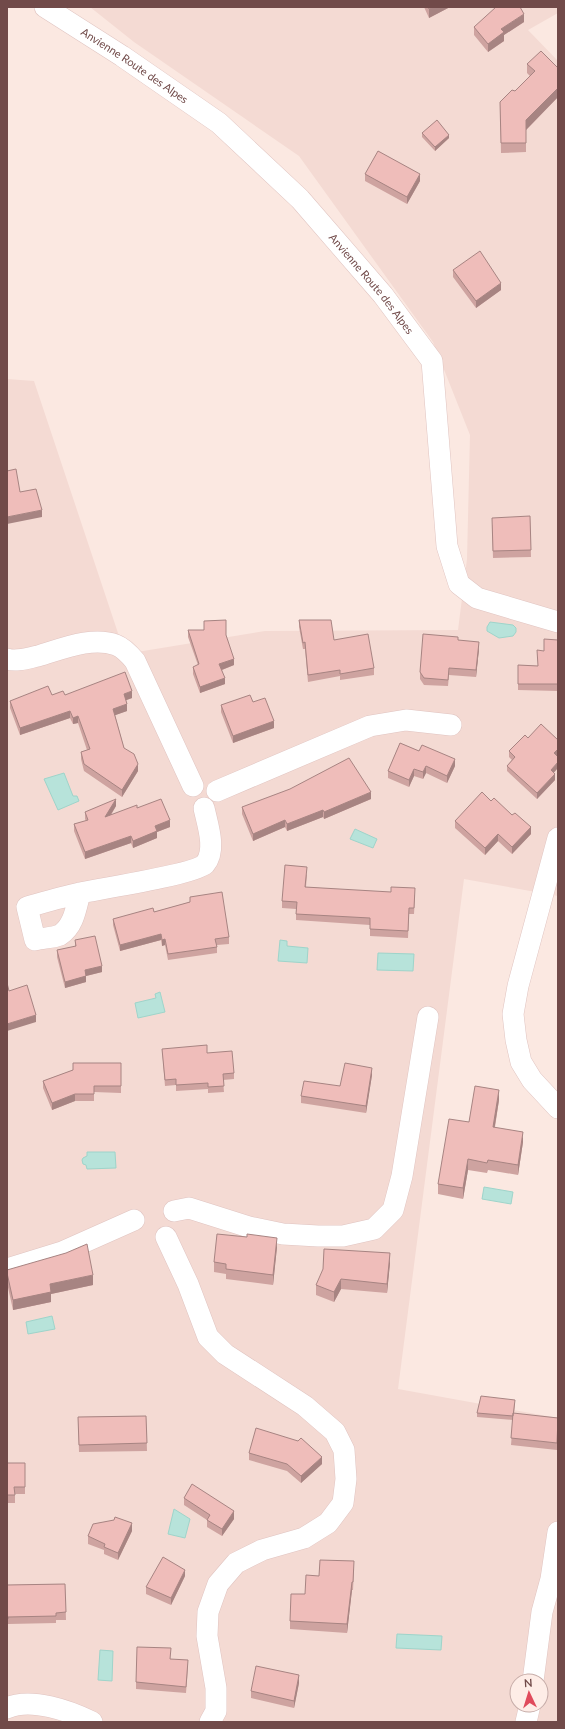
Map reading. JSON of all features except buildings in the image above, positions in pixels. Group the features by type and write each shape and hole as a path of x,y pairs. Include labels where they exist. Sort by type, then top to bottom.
{"street":[{"name":"Anvienne Route des Alpes","path":"45,7 93,37 219,123 300,199 383,295 432,361 447,546 459,584 477,598 558,622"},
{"path":"7,659 22,660 88,643 105,642 118,645 136,661 193,786 191,794 193,802 204,808 212,805 216,799 216,791 212,784 204,781 193,786"},
{"path":"216,791 370,726 406,720 451,725"},
{"path":"80,893 187,872 204,864 210,855 211,844 204,808"},
{"path":"558,838 518,986 514,1014 516,1040 521,1062 532,1080 558,1108"},
{"path":"174,1211 189,1208 249,1227 283,1234 343,1236 374,1229 393,1210 402,1176 428,1017"},
{"path":"7,1269 62,1252 134,1220"},
{"path":"166,1237 188,1284 208,1337 225,1354 306,1406 335,1432 344,1450 346,1479 343,1503 328,1523 304,1538 262,1550 236,1563 218,1584 208,1612 207,1636 216,1688 216,1711 210,1722"},
{"path":"534,1673 542,1612 552,1579 558,1532"},
{"path":"7,1708 37,1703 77,1714 92,1722"}],"shaded area":[{"path":"90,7 558,7 558,13 528,30 558,61 558,896 464,879 398,1389 558,1418 558,1722 7,1722 7,379 34,381 125,654 265,631 458,630 467,559 470,435 433,342 299,156 134,42"}],"water":[{"path":"490,622 513,625 516,628 516,632 513,636 499,638 487,631 487,627"},
{"path":"64,773 73,796 77,796 79,801 58,810 44,779"},
{"path":"355,829 377,839 373,848 350,839"},
{"path":"280,940 287,941 287,946 308,948 307,963 278,961"},
{"path":"378,953 414,954 413,971 377,970"},
{"path":"160,992 165,1012 138,1018 135,1003 156,998 155,994"},
{"path":"87,1152 115,1152 116,1168 87,1169 82,1160 87,1156"},
{"path":"484,1187 513,1192 511,1204 482,1199"},
{"path":"52,1316 55,1329 28,1334 26,1322"},
{"path":"174,1509 190,1519 185,1538 168,1534"},
{"path":"397,1634 442,1636 441,1650 396,1648"},
{"path":"100,1650 113,1651 112,1681 98,1680"}]}
